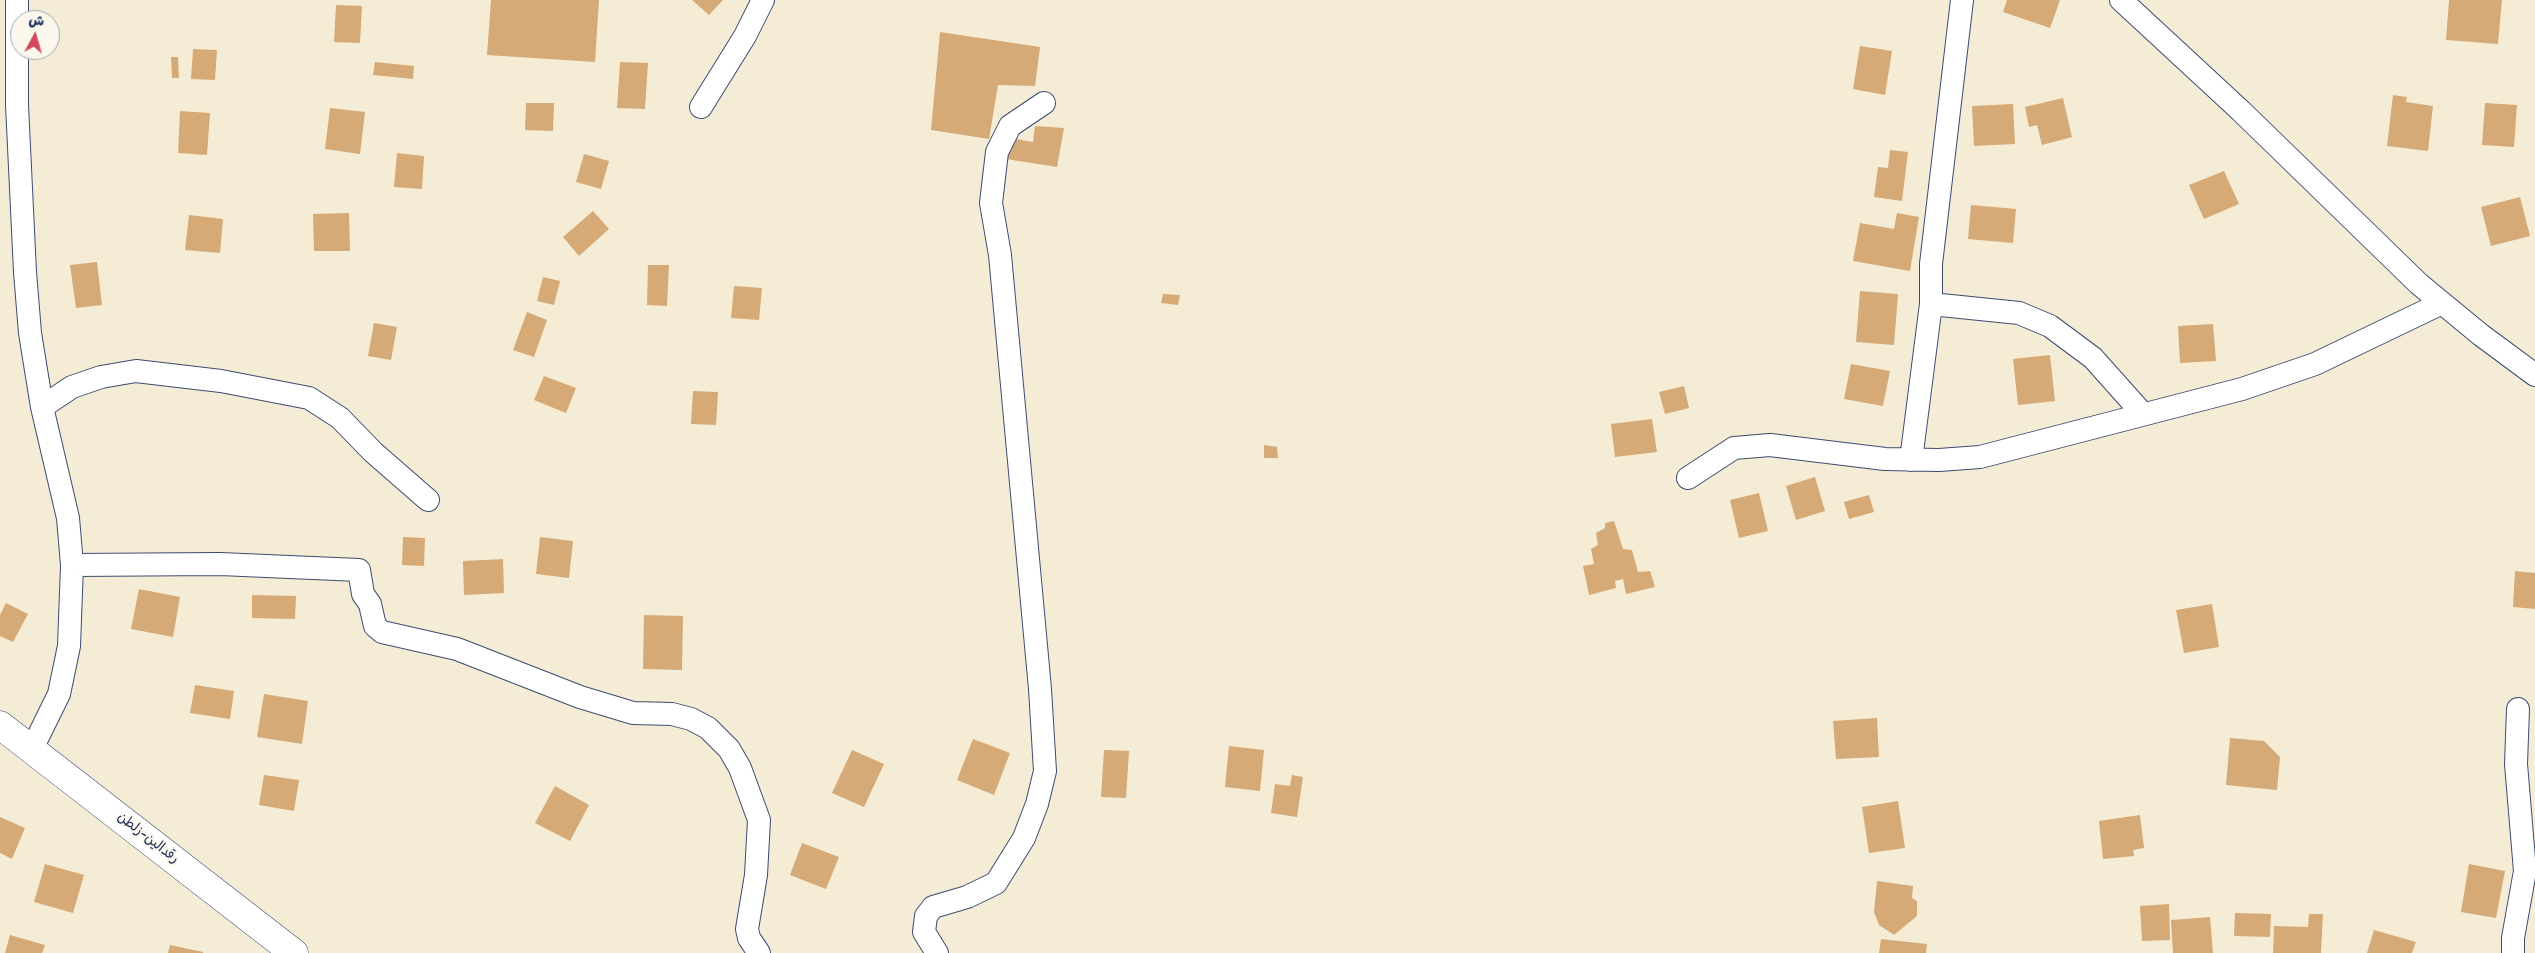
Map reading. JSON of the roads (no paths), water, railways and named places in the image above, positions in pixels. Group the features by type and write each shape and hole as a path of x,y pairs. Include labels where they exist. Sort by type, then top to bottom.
{"main road":[{"name":"رقدالين-زلطن","path":"0,725 294,953"}],"street":[{"path":"17,0 17,105 25,272 30,333 42,406 68,518 72,565 69,646 59,694 32,750"},
{"path":"701,107 745,36 763,0"},
{"path":"1911,460 1931,304 1930,264 1962,0"},
{"path":"2121,0 2241,111 2419,284 2481,335 2535,374"},
{"path":"937,953 924,932 926,916 933,907 967,897 996,883 1024,838 1037,804 1045,771 1040,689 1000,255 990,203 997,152 1010,126 1044,103"},
{"path":"1688,478 1734,448 1770,445 1886,459 1911,460 1980,457 2242,389 2315,364 2442,303"},
{"path":"1931,304 2019,313 2050,326 2093,358 2143,414"},
{"path":"42,406 72,387 101,377 136,371 221,381 309,398 340,418 373,452 428,500"},
{"path":"72,565 220,564 359,570 363,594 370,604 375,626 382,632 456,649 580,697 633,713 672,714 691,719 708,728 729,749 759,820 756,875 747,929 749,938 759,953"},
{"path":"2513,953 2513,938 2525,871 2516,764 2518,709"}]}
